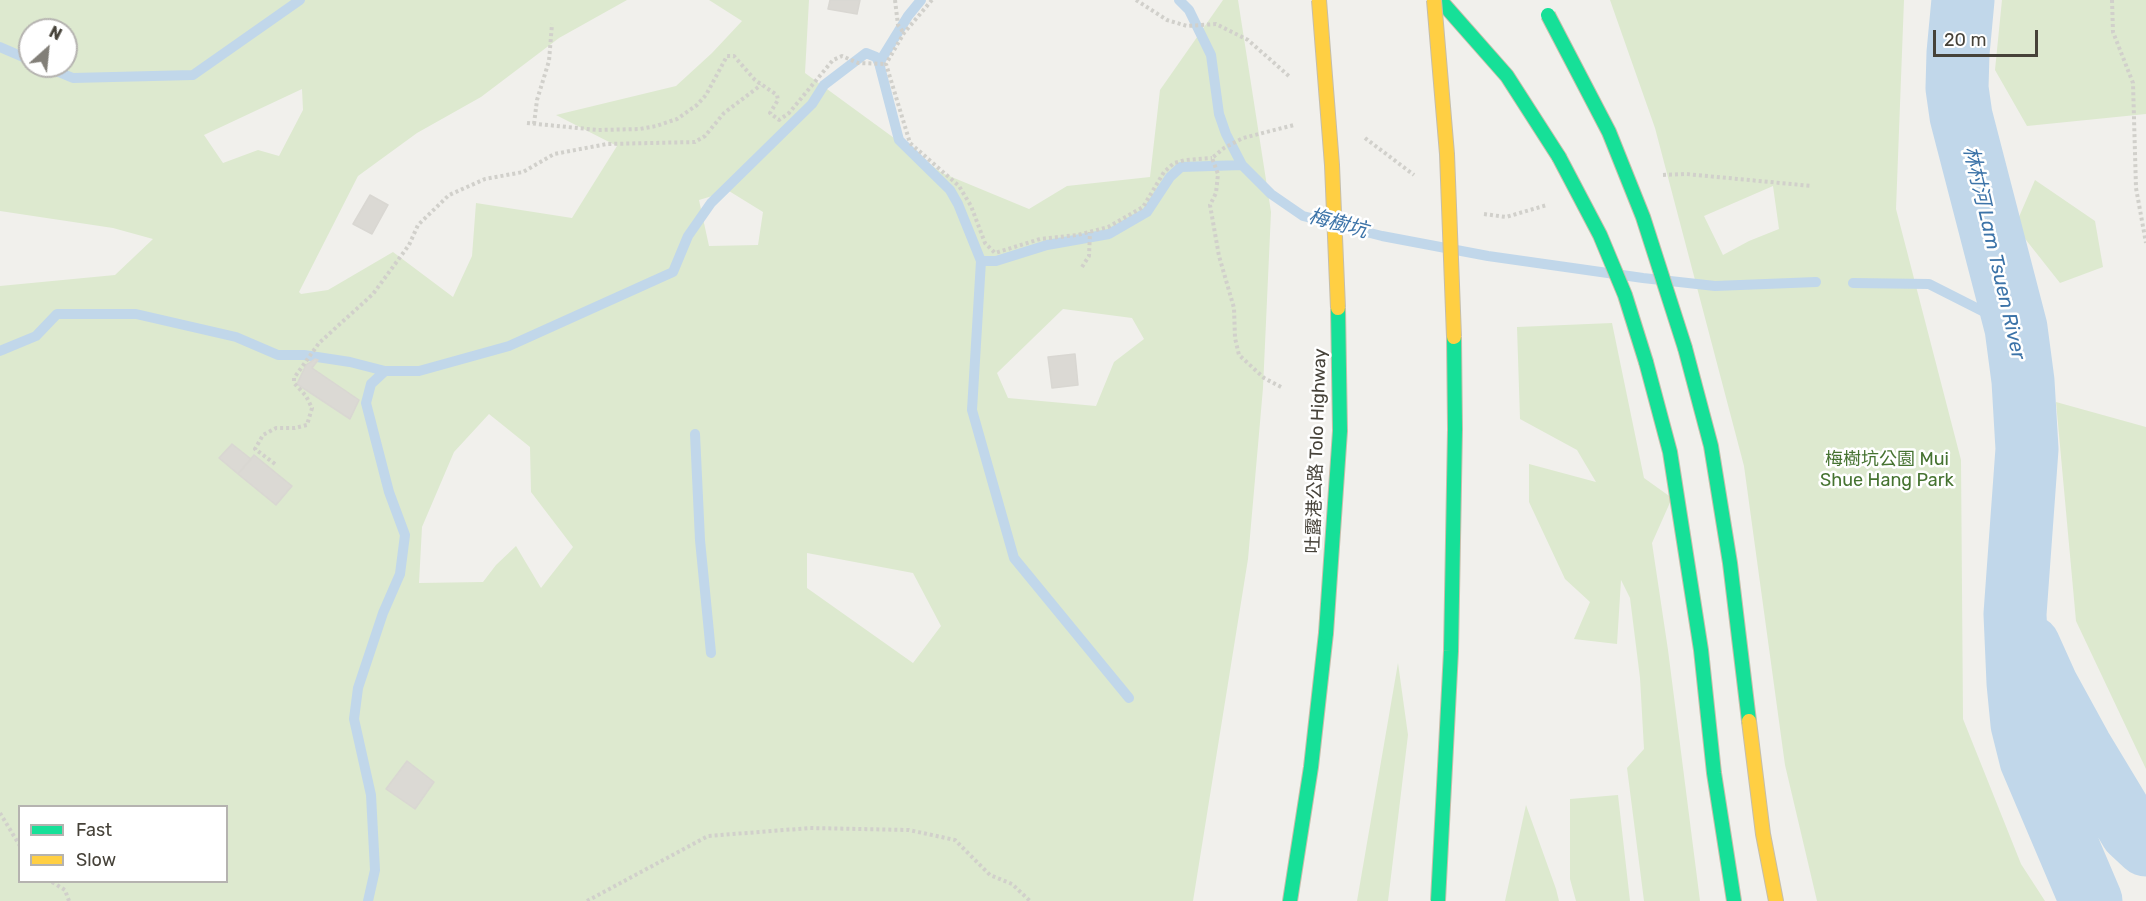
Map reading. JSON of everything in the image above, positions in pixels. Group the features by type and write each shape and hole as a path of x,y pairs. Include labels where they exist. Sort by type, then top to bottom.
{"highway":[{"name":"吐露港公路 Tolo Highway","path":"1290,901 1311,766 1326,633 1339,452 1340,350 1332,165 1319,0"},
{"path":"1434,0 1447,165 1454,325 1455,429 1451,651 1438,901"},
{"path":"1440,0 1507,76 1559,157 1600,235 1624,294 1646,362 1670,452 1699,639 1714,773 1734,901"},
{"path":"1538,0 1609,132 1642,217 1685,348 1711,446 1730,563 1761,823 1776,901"},
{"path":"1544,0 1548,15"}],"path":[{"path":"895,0 898,25 904,33"},
{"path":"932,0 904,33 886,64 910,143 959,186 971,206 985,243 994,253 1040,239 1090,232 1122,220 1143,207 1164,172 1174,163 1212,158 1224,148 1243,138 1300,124"},
{"path":"1136,0 1167,20 1186,26 1216,24 1248,40 1291,78"},
{"path":"2112,0 2113,32 2133,83 2136,188 2146,243"},
{"path":"534,124 537,100 549,61 552,24"},
{"path":"527,123 598,130 640,129 677,119 706,95 727,56 734,56 762,85 777,95 778,100 770,113 779,120 797,104 832,60 843,56 858,63 886,64"},
{"path":"275,464 255,449 263,435 276,428 295,428 307,425 312,408 306,396 294,383 294,378 319,343 373,294 409,245 418,225 449,195 485,179 523,172 554,154 607,144 695,142 710,131 724,113 762,85"},
{"path":"1362,136 1416,176"},
{"path":"1212,158 1218,174 1216,193 1210,205 1219,256 1234,308 1235,338 1239,355 1264,378 1281,387"},
{"path":"1662,175 1686,174 1812,186"},
{"path":"1476,212 1506,217 1548,205"},
{"path":"1082,267 1089,256 1090,232"},
{"path":"0,813 18,843"},
{"path":"587,901 708,836 810,828 909,830 955,840 990,875 1012,884 1029,901"},
{"path":"53,883 65,890 69,901"}],"green space":[{"path":"0,0 627,0 559,38 481,97 417,133 358,176 299,292 301,294 328,290 393,252 453,297 472,256 476,203 572,218 617,146 556,115 676,86 742,21 709,0 809,0 805,73 942,173 1029,209 1067,186 1150,177 1160,90 1223,0 1238,0 1271,212 1263,388 1248,559 1193,901 0,901 0,286 115,275 153,239 113,228 0,211","holes":["302,89 303,110 279,156 258,150 223,163 204,135","729,191 763,212 758,245 709,246 699,200","1063,309 1132,318 1144,339 1114,362 1096,406 1008,398 997,373","489,414 530,447 531,492 573,547 541,588 516,546 496,565 483,582 419,583 422,527 454,452","807,553 913,573 941,626 913,663 807,588"]},
{"name":"梅樹坑公園 Mui Shue Hang Park","path":"1610,0 1904,0 1896,209 1961,460 1963,719 2021,864 2045,901 1817,901 1785,765 1744,466 1655,128","holes":["1773,186 1779,229 1723,255 1704,216"]},
{"path":"2002,0 2146,0 2146,114 2027,126 1995,70"},
{"path":"2035,180 2095,221 2103,267 2060,283 2015,226"},
{"path":"1612,323 1644,478 1672,498 1652,543 1700,901 1644,901 1627,768 1644,749 1640,678 1630,598 1621,580 1617,644 1574,639 1590,602 1565,579 1529,502 1529,464 1596,482 1577,450 1520,419 1517,327"},
{"path":"2056,402 2146,427 2146,769 2076,621"},
{"path":"1398,663 1408,735 1388,901 1357,901"},
{"path":"1618,795 1630,901 1576,901 1570,879 1570,799"},
{"path":"1526,805 1556,889 1559,901 1505,901"}],"building":[{"path":"830,0 860,0 857,14 828,9"},
{"path":"370,195 388,205 372,234 353,224"},
{"path":"1075,354 1078,385 1052,388 1048,357"},
{"path":"315,359 318,360 312,368 359,400 350,419 297,384 306,365"},
{"path":"232,444 251,459 238,474 219,458"},
{"path":"254,455 292,486 276,505 238,474"},
{"path":"407,761 434,782 415,809 386,789"}],"waterway":[{"path":"78,78 193,75 300,0"},
{"name":"梅樹坑","path":"921,0 908,16 879,63 899,140 950,190 981,261 996,261 1047,245 1109,234 1147,212 1170,177 1181,167 1242,165 1271,194 1303,216 1382,236 1488,256 1715,286 1816,282"},
{"path":"1179,0 1189,10 1211,55 1219,114 1226,134 1242,165"},
{"name":"林村河 Lam Tsuen River","path":"1963,0 1957,88 1961,116 2016,328 2023,381 2027,449 2015,614 2022,724 2031,760 2091,901"},
{"path":"0,47 18,55"},
{"path":"0,351 36,336 57,314 136,314 236,337 278,355 304,355 350,362 385,371 419,371 509,346 673,272 688,236 711,203 812,104 824,85 866,53 876,57 879,63"},
{"path":"981,261 972,410 1014,558 1129,698"},
{"name":"梅樹坑","path":"1853,283 1929,284 2016,328"},
{"path":"368,901 375,870 371,795 354,719 358,688 383,613 400,574 405,535 389,492 366,403 371,384 385,371"},
{"path":"695,434 700,540 711,653"},
{"name":"林村河 Lam Tsuen River","path":"2029,646 2047,686 2081,748 2131,831 2146,845"}],"traffic: fast":[{"path":"1440,0 1507,76 1559,157"},
{"path":"1548,15 1609,132 1643,217 1685,348"},
{"path":"1559,157 1600,235 1625,295 1646,362"},
{"path":"1326,633 1340,431 1338,308"},
{"path":"1438,901 1451,651 1455,429 1454,337"},
{"path":"1685,348 1711,446 1730,563 1749,721"},
{"path":"1646,362 1670,452 1701,650 1714,773 1734,901"},
{"path":"1290,901 1311,767 1326,633"}],"traffic: slow":[{"path":"1319,0 1332,165 1338,308"},
{"path":"1434,0 1447,154 1454,337"},
{"path":"1749,721 1763,834 1776,901"}]}
